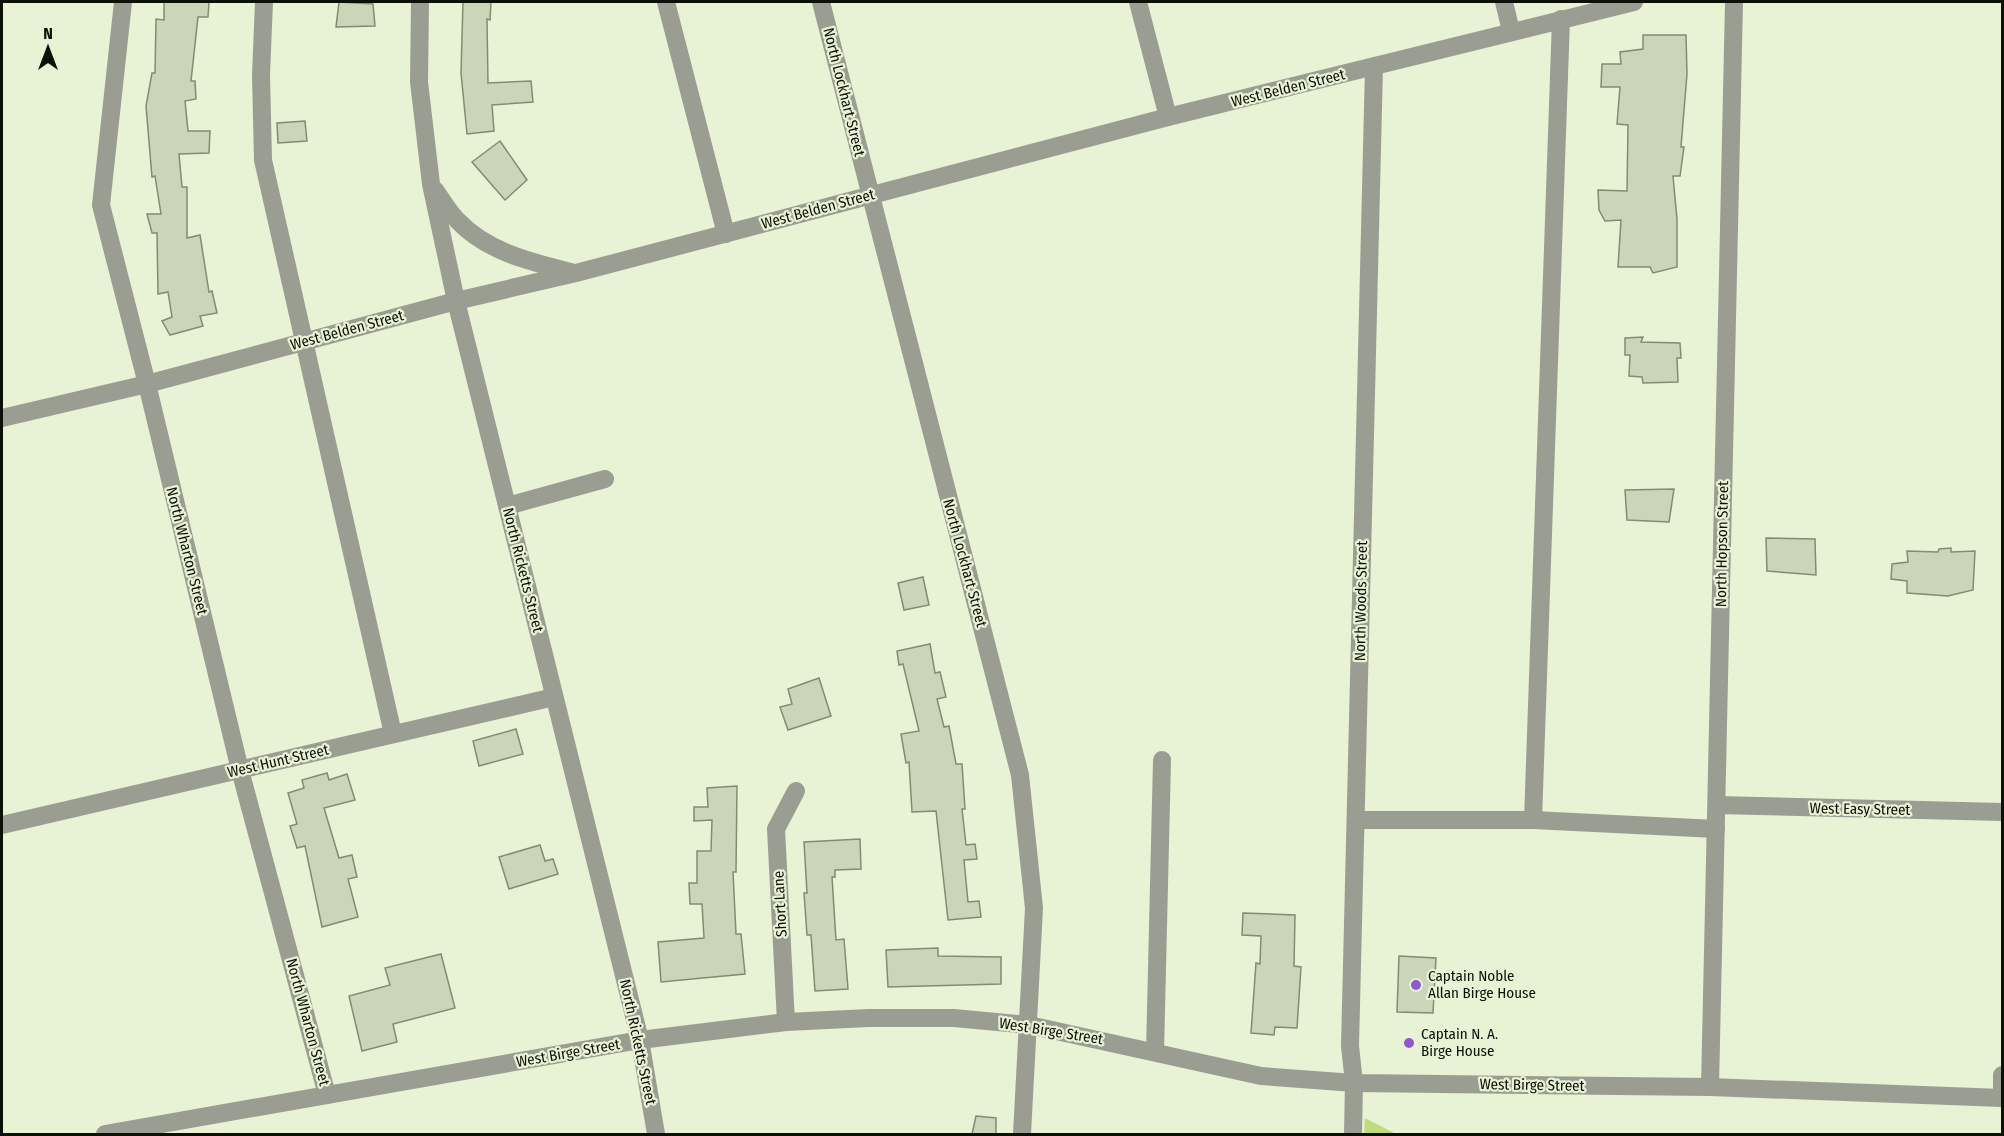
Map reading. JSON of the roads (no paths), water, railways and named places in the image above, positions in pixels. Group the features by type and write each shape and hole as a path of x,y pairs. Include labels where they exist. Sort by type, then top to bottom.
{"street":[{"name":"North Wharton Street","path":"123,2 101,205 147,384 240,770 327,1095"},
{"path":"264,2 261,75 263,160 393,734"},
{"name":"North Ricketts Street","path":"420,2 419,82 431,184 456,301 640,1040 656,1134"},
{"path":"666,2 726,234"},
{"name":"North Lockhart Street","path":"820,2 1020,775 1034,908 1022,1134"},
{"path":"1138,2 1168,117"},
{"path":"1504,2 1511,31"},
{"name":"West Belden Street","path":"2,418 147,384 456,301 576,273 1168,117 1634,2"},
{"name":"North Hopson Street","path":"1710,1088 1734,2"},
{"path":"1533,820 1561,19"},
{"name":"North Woods Street","path":"1353,1134 1350,1046 1374,67"},
{"path":"431,184 457,221 486,243 518,259 576,273"},
{"path":"507,506 605,478"},
{"name":"West Hunt Street","path":"2,825 554,696"},
{"path":"1155,1052 1162,760"},
{"name":"Short Lane","path":"786,1022 776,829 796,791"},
{"name":"West Easy Street","path":"1717,805 2002,812"},
{"path":"1356,820 1533,820 1716,829"},
{"name":"West Birge Street","path":"105,1134 640,1040 786,1022 943,1018 1029,1025 1261,1076 1353,1083 1710,1088 2002,1098"},
{"path":"2002,1075 2002,1098"}],"place":[{"name":"Captain Noble Allan Birge House","path":"1416,985"},
{"name":"Captain N. A. Birge House","path":"1409,1043"}]}
